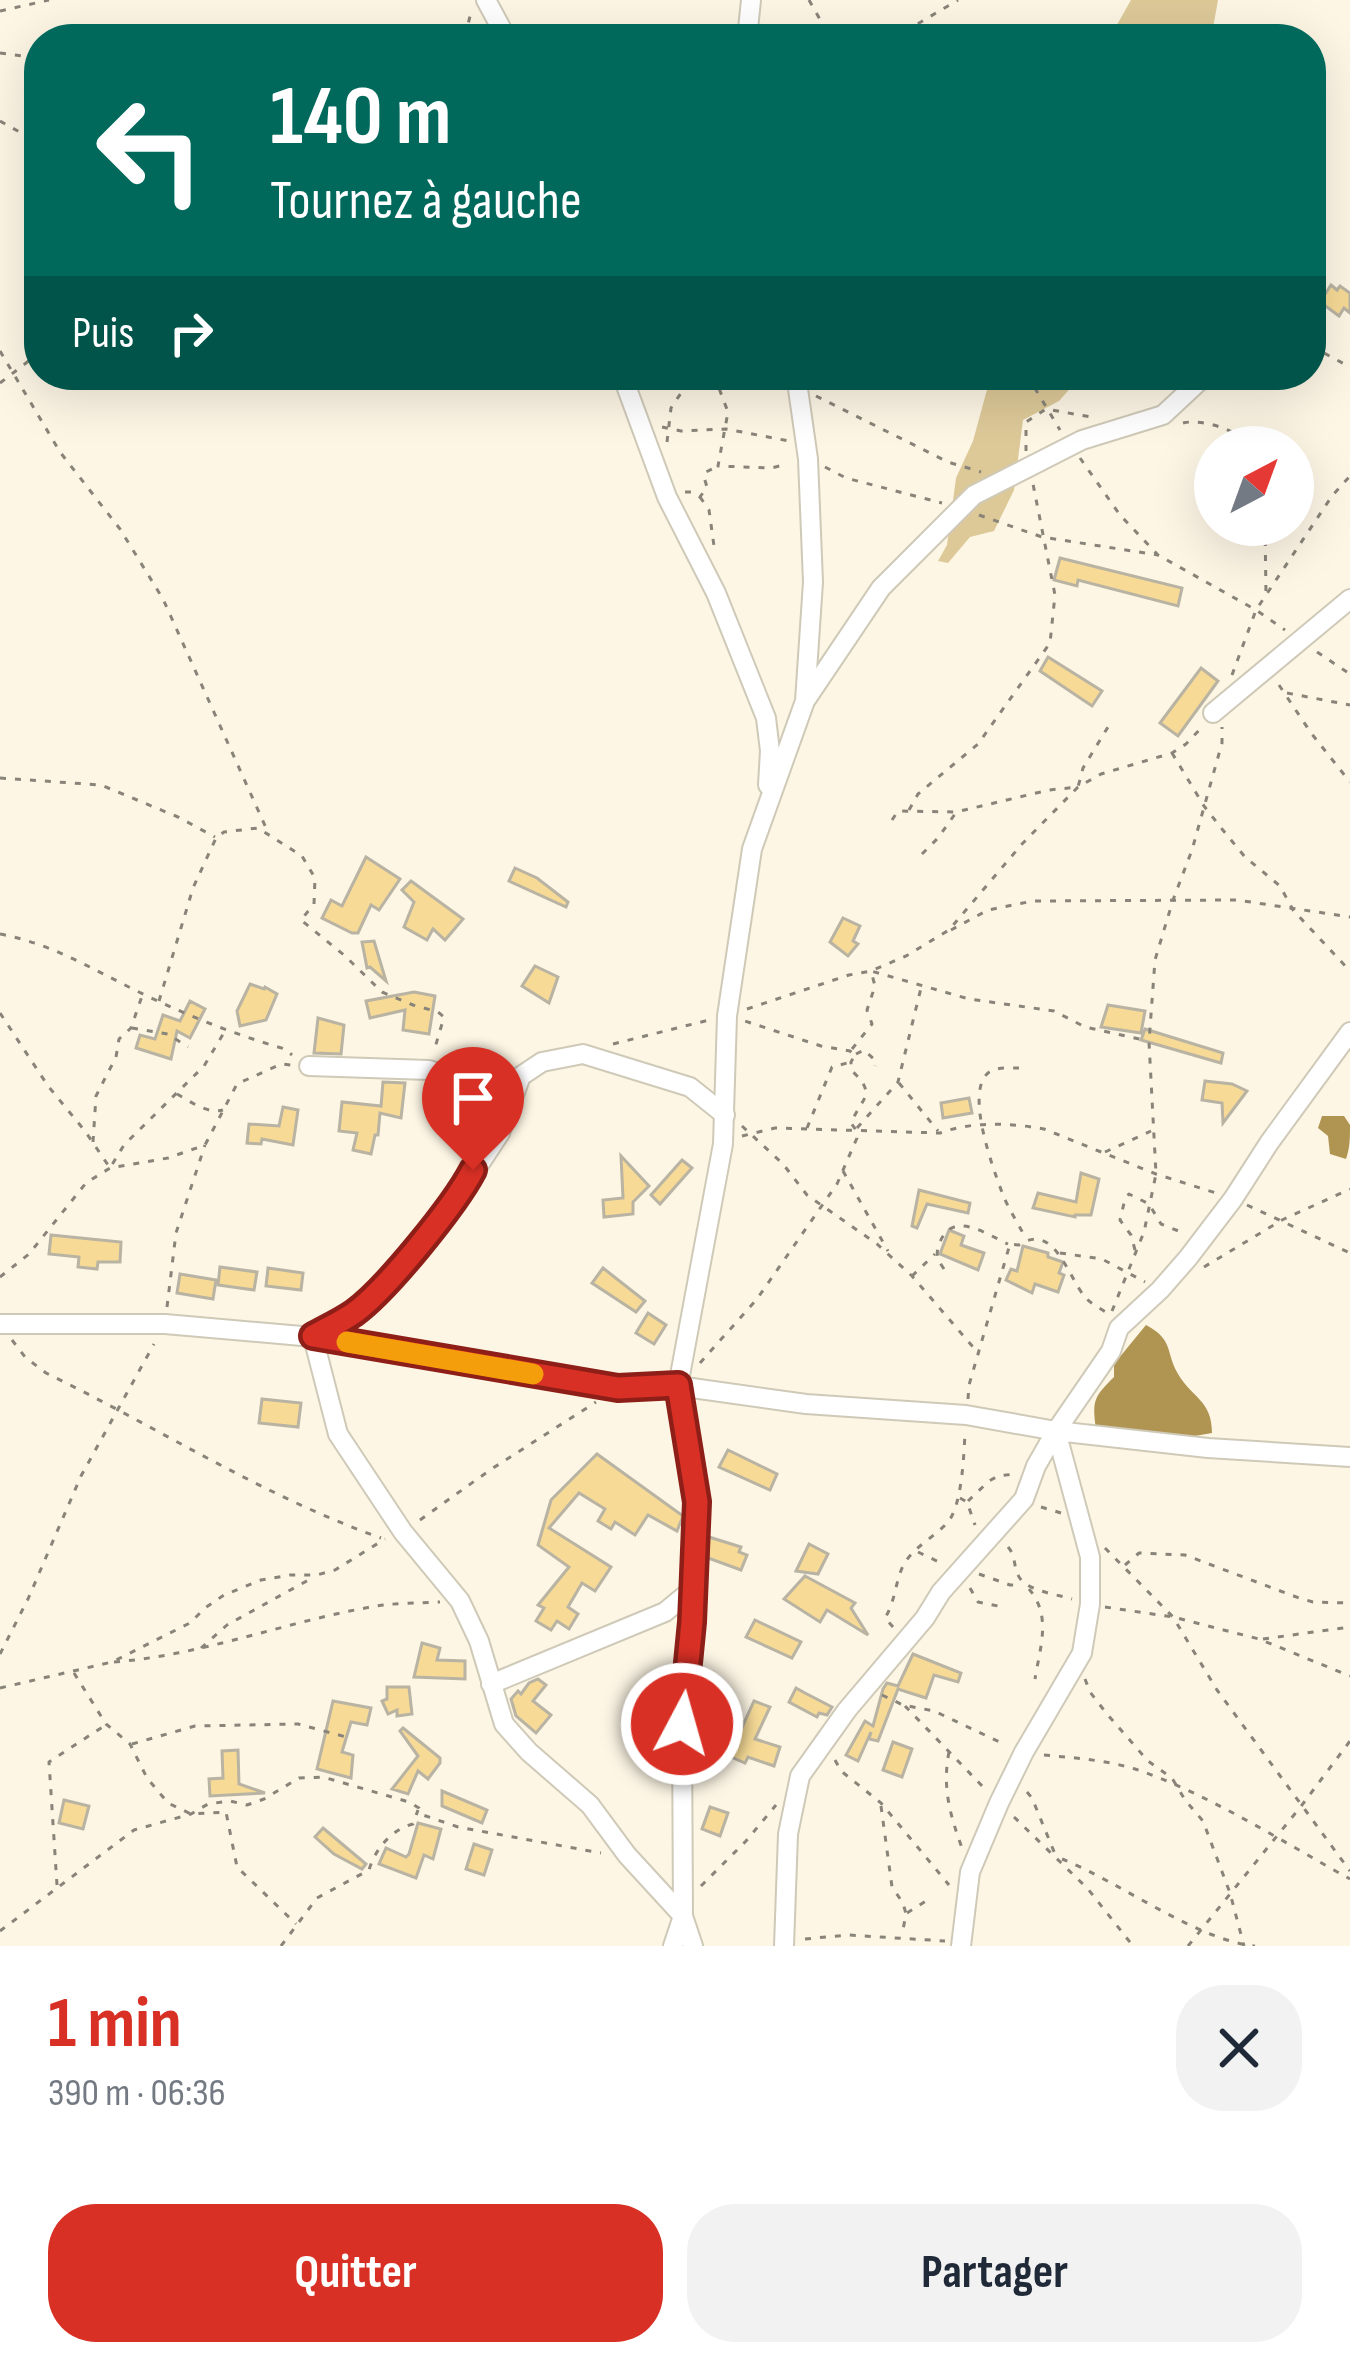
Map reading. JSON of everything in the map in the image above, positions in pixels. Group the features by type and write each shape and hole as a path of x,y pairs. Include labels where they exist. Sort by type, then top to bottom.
{"street":[{"path":"628,390 667,497 716,593 766,718 768,799"},
{"path":"799,390 808,459 813,582 805,701"},
{"path":"693,1946 683,1916 682,1724 697,1502 678,1385 723,1144 727,1016 752,849 805,701 881,588 974,495 1082,440 1163,415 1190,390"},
{"path":"1213,713 1350,599"},
{"path":"784,1943 788,1834 800,1776 941,1592 1024,1499 1036,1466 1111,1351 1119,1328 1160,1290 1198,1244 1350,1032"},
{"path":"313,1336 356,1312 463,1189 500,1133 511,1097 528,1069 583,1054 690,1087 725,1115"},
{"path":"309,1066 429,1070 511,1097"},
{"path":"0,1324 165,1324 313,1336 618,1388 678,1385 806,1404 966,1415 1056,1431 1208,1448 1350,1457"},
{"path":"313,1336 338,1434 394,1536 460,1601 479,1641 504,1724 590,1804 627,1855 683,1916"},
{"path":"962,1944 970,1873 1024,1753 1082,1653 1090,1604 1090,1557 1056,1431"},
{"path":"491,1684 665,1612 693,1589"},
{"path":"673,1946 683,1916"}],"path":[{"path":"0,11 49,0"},
{"path":"917,24 958,0"},
{"path":"0,351 60,452 120,529 163,599 268,832"},
{"path":"0,383 24,363"},
{"path":"656,465 668,437 671,408 683,390"},
{"path":"718,466 728,412 720,390"},
{"path":"815,390 948,462 991,472"},
{"path":"1036,390 1120,515 1158,555 1256,610 1350,674"},
{"path":"909,810 918,794 978,743 1049,643 1055,595 1024,444 1026,422 1046,409"},
{"path":"640,423 681,431 726,429 791,441 808,459 847,478 1042,537 1158,555"},
{"path":"667,497 686,491 700,497 707,487 706,472 718,466 771,468 808,459"},
{"path":"1229,682 1256,610 1350,476"},
{"path":"1265,546 1266,595"},
{"path":"1244,640 1350,782"},
{"path":"1285,693 1350,705"},
{"path":"950,931 1022,844 1078,787 1101,774 1172,753 1213,713 1221,725 1222,743 1155,960 1149,1042 1156,1174 1144,1232 1111,1315 1119,1328"},
{"path":"1078,787 1083,768 1111,722"},
{"path":"1172,753 1204,806 1245,857 1280,886 1293,910 1350,971"},
{"path":"0,778 101,785 216,838"},
{"path":"892,820 898,811 956,812 1078,787"},
{"path":"922,854 956,812"},
{"path":"159,1001 193,888 216,838 224,832 258,828 302,856 315,878 314,904 301,920 382,992 444,1017 429,1070"},
{"path":"583,1054 871,971 988,910 1033,901 1237,900 1350,917"},
{"path":"0,934 78,958 142,994 225,1031 285,1049 309,1066"},
{"path":"871,971 969,999 1042,1008 1100,1031 1149,1042"},
{"path":"678,1385 757,1298 837,1184 851,1154 857,1138 852,1118 867,1092 851,1070 851,1062 872,1024 867,1010 875,986 871,971"},
{"path":"856,1130 898,1082 921,986"},
{"path":"93,1143 96,1096 116,1057 119,1039 131,1028 142,994"},
{"path":"0,1013 110,1168"},
{"path":"727,1016 821,1046 852,1053 864,1050 874,1057 875,1066"},
{"path":"131,1028 168,1034 188,1047"},
{"path":"110,1168 154,1112 204,1066 225,1031"},
{"path":"806,1130 832,1067 851,1062"},
{"path":"0,1654 81,1477 165,1324 176,1233 205,1145 237,1084 281,1064 309,1066"},
{"path":"1019,1068 995,1069 982,1080 979,1102 1004,1200 1027,1240"},
{"path":"898,1082 940,1133"},
{"path":"177,1094 201,1108 225,1110"},
{"path":"725,1115 751,1132 807,1195 912,1276 979,1354"},
{"path":"723,1144 751,1132 775,1129 940,1133 956,1127 1026,1126 1232,1199 1350,1253"},
{"path":"1104,1153 1151,1130"},
{"path":"0,1277 28,1254 86,1183 110,1168 168,1158 205,1145"},
{"path":"842,1169 891,1257"},
{"path":"1192,1276 1282,1220 1350,1189"},
{"path":"1136,1252 1120,1220 1129,1194 1149,1204 1161,1224 1198,1244"},
{"path":"912,1276 937,1252 942,1236 958,1225 1010,1244"},
{"path":"937,1252 944,1270"},
{"path":"1058,1252 1102,1258 1160,1290"},
{"path":"13,1341 46,1373 252,1483 334,1521 394,1536"},
{"path":"200,1649 227,1624 394,1536 618,1388"},
{"path":"967,1502 998,1477 1036,1466"},
{"path":"958,1497 967,1502 976,1526 1014,1551 1018,1576 1038,1599 1044,1627 1036,1679"},
{"path":"1024,1499 1082,1524 1173,1617 1216,1690 1350,1870"},
{"path":"915,1551 959,1571 1010,1585 1259,1639 1350,1676"},
{"path":"1124,1566 1139,1553 1185,1555 1299,1598 1350,1603"},
{"path":"959,1571 978,1602 1003,1607"},
{"path":"112,1662 190,1623 224,1595 261,1580 317,1575"},
{"path":"0,1688 112,1662 200,1649 340,1613 388,1604 460,1601"},
{"path":"1259,1639 1350,1627"},
{"path":"1082,1653 1090,1691 1148,1761 1172,1778 1203,1822 1244,1946"},
{"path":"73,1671 106,1724 130,1744 156,1791 190,1814"},
{"path":"863,1690 934,1711 1024,1753 1099,1760 1137,1770 1350,1879"},
{"path":"904,1705 1110,1914 1132,1946"},
{"path":"57,1886 49,1762 106,1724"},
{"path":"130,1744 195,1726 298,1724 350,1738"},
{"path":"1187,1946 1350,1741"},
{"path":"823,1743 841,1771 881,1803 965,1907"},
{"path":"949,1751 945,1785 949,1810 970,1873"},
{"path":"701,1887 800,1776"},
{"path":"1014,1777 1032,1798 1056,1857 1201,1929 1255,1946"},
{"path":"190,1814 208,1804 264,1799 299,1778 322,1778 409,1802 423,1815 458,1826 627,1855"},
{"path":"881,1803 892,1887 906,1914 902,1937"},
{"path":"281,1946 317,1898 369,1870 391,1834 413,1824 419,1808"},
{"path":"0,1931 134,1830 190,1814 226,1812 237,1868 296,1924"},
{"path":"906,1914 926,1901"},
{"path":"784,1943 848,1935 962,1944"}],"shaded area":[{"path":"1131,0 1218,0 1214,24 1117,24"},
{"path":"987,390 1069,390 1059,401 1023,420 1014,490 994,531 970,537 948,563 938,561 947,545 956,478 973,441"},
{"path":"1322,1116 1344,1116 1350,1125 1346,1159 1330,1154 1328,1136 1318,1128"},
{"path":"1146,1325 1165,1341 1178,1374 1205,1406 1212,1433 1189,1437 1096,1429 1096,1400 1114,1377 1114,1364"}],"building":[{"path":"1331,285 1350,293 1350,313 1344,308 1339,316 1326,306"},
{"path":"1060,558 1182,588 1178,606 1078,580 1077,586 1054,580"},
{"path":"1048,657 1102,691 1092,706 1040,671"},
{"path":"1201,668 1218,681 1178,736 1160,723"},
{"path":"366,857 400,879 379,910 371,905 358,933 352,933 322,918 331,900 342,906"},
{"path":"515,868 537,878 568,902 566,907 509,881"},
{"path":"411,881 463,919 445,940 433,929 427,940 404,927 414,902 402,890"},
{"path":"843,918 860,926 853,941 858,944 848,956 830,942"},
{"path":"374,941 386,981 367,968 362,942"},
{"path":"535,966 558,977 549,1003 522,986"},
{"path":"250,984 277,994 266,1020 240,1026 237,1011"},
{"path":"414,992 435,996 429,1034 403,1030 405,1010 370,1018 366,1001"},
{"path":"190,1001 205,1009 190,1038 177,1031 171,1059 136,1048 140,1035 155,1039 163,1015 180,1021"},
{"path":"1108,1005 1145,1011 1141,1033 1101,1027"},
{"path":"318,1018 344,1025 341,1054 314,1053"},
{"path":"1145,1029 1223,1053 1221,1063 1141,1040"},
{"path":"1205,1081 1247,1091 1223,1123 1222,1103 1202,1100"},
{"path":"383,1082 405,1083 401,1118 380,1113 371,1154 353,1150 357,1133 339,1131 342,1102 381,1106"},
{"path":"442,1088 495,1106 486,1130 460,1118 463,1109 437,1101"},
{"path":"969,1098 972,1113 943,1118 941,1103"},
{"path":"283,1107 298,1110 293,1145 262,1139 261,1144 247,1143 249,1124 279,1126"},
{"path":"621,1156 649,1186 633,1202 633,1214 604,1217 603,1200 623,1198"},
{"path":"682,1160 692,1168 660,1204 651,1195"},
{"path":"1081,1173 1099,1179 1091,1215 1075,1217 1033,1208 1038,1193 1076,1202"},
{"path":"919,1190 970,1203 968,1213 927,1204 917,1228 912,1226"},
{"path":"949,1230 964,1236 961,1245 984,1253 978,1270 940,1254"},
{"path":"51,1235 121,1242 120,1262 98,1262 97,1269 78,1267 79,1257 49,1254"},
{"path":"1023,1246 1063,1262 1058,1292 1035,1284 1032,1293 1006,1280 1011,1269 1017,1271"},
{"path":"220,1267 257,1272 254,1290 218,1285"},
{"path":"268,1268 303,1273 301,1290 266,1286"},
{"path":"603,1268 645,1301 636,1312 592,1283"},
{"path":"180,1274 216,1280 213,1299 177,1293"},
{"path":"648,1313 666,1325 654,1344 636,1333"},
{"path":"262,1399 301,1403 298,1427 259,1423"},
{"path":"728,1450 777,1474 770,1490 719,1467"},
{"path":"597,1454 683,1516 677,1531 648,1515 635,1535 615,1522 611,1529 598,1521 605,1509 579,1493 549,1528 611,1567 595,1591 582,1583 568,1607 578,1614 569,1629 557,1621 551,1630 536,1621 544,1608 538,1605 569,1567 538,1545 551,1500"},
{"path":"709,1537 741,1547 739,1552 747,1555 741,1570 708,1558"},
{"path":"809,1544 828,1554 818,1574 796,1571"},
{"path":"805,1576 855,1603 851,1608 868,1635 827,1610 820,1622 784,1599"},
{"path":"755,1620 801,1642 792,1658 746,1637"},
{"path":"422,1643 440,1648 437,1660 465,1661 465,1679 414,1677"},
{"path":"913,1654 961,1673 958,1682 934,1675 926,1698 898,1689 878,1741 869,1739 871,1732 858,1761 846,1755 865,1721 873,1726 883,1689 887,1683 898,1686"},
{"path":"538,1679 546,1685 533,1701 551,1715 536,1733 516,1716 511,1699"},
{"path":"387,1687 409,1687 412,1714 397,1716 397,1710 388,1714 382,1701 387,1699"},
{"path":"796,1688 832,1707 827,1715 817,1717 789,1702"},
{"path":"333,1701 371,1708 367,1725 351,1722 342,1752 353,1755 351,1778 317,1769"},
{"path":"754,1701 770,1707 755,1739 780,1747 774,1766 729,1756"},
{"path":"403,1728 440,1758 428,1779 418,1771 408,1794 392,1789 418,1756 400,1731"},
{"path":"893,1742 912,1749 902,1777 883,1770"},
{"path":"238,1750 239,1784 265,1793 210,1796 209,1779 223,1778 222,1751"},
{"path":"442,1791 487,1810 482,1823 442,1806"},
{"path":"64,1800 89,1806 83,1829 59,1823"},
{"path":"710,1807 728,1813 720,1836 702,1829"},
{"path":"418,1823 441,1829 433,1859 424,1855 416,1878 379,1864 386,1848 406,1857 409,1854"},
{"path":"323,1828 366,1864 362,1869 315,1837"},
{"path":"474,1844 492,1850 484,1875 466,1869"}],"slow traffic":[{"path":"347,1342 533,1374"}],"route":[{"path":"473,1170 463,1189 388,1280 356,1312 313,1336 618,1388 678,1385 697,1502 682,1724"}]}
